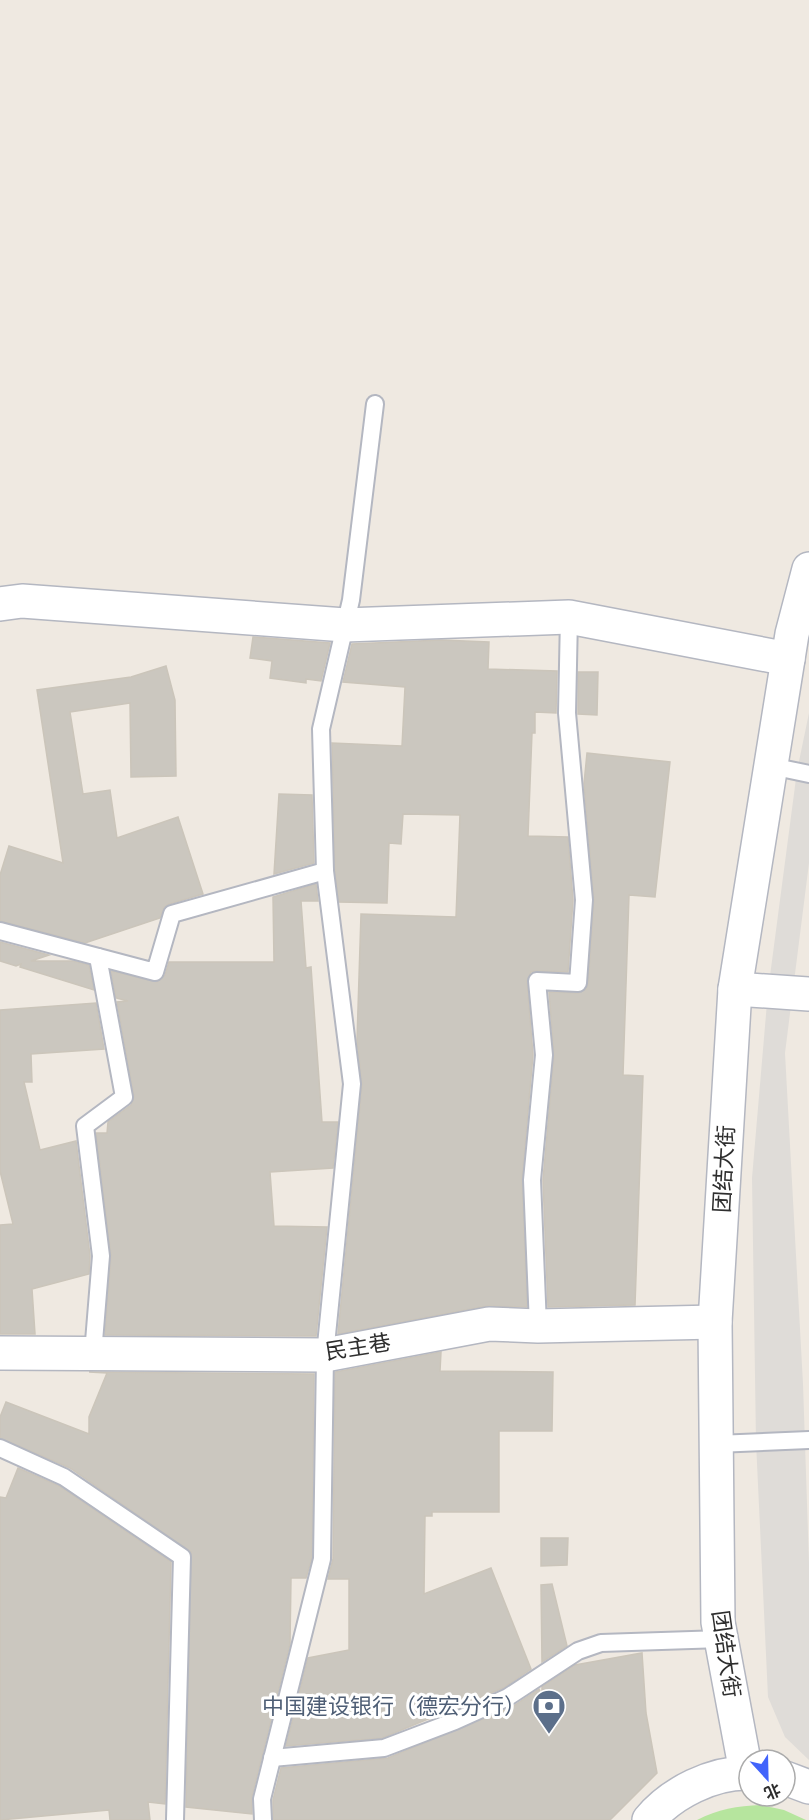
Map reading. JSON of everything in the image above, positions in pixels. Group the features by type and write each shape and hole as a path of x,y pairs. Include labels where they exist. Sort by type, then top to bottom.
{"street":[{"name":"团结大街","path":"742,1748 718,1622 715,1322 735,989 788,659 809,569"},
{"path":"0,604 22,601 345,625 569,617 788,659"},
{"path":"735,989 809,994"},
{"name":"民主巷","path":"0,1353 325,1354 489,1324 538,1326 715,1322"},
{"path":"648,1820 661,1805 700,1782 737,1775"}],"lane":[{"path":"263,1820 262,1799 322,1559 325,1354 352,1084 325,871 321,729 351,600 375,404"},
{"path":"538,1326 532,1180 544,1055 537,981 578,983 584,900 567,713 569,617"},
{"path":"771,766 809,774"},
{"path":"0,931 155,972 172,914 325,871"},
{"path":"93,1354 101,1256 85,1126 124,1097 98,957"},
{"path":"716,1444 809,1440"},
{"path":"0,1448 64,1477 182,1557 175,1820"},
{"path":"272,1758 384,1748 454,1721 508,1696 578,1652 601,1643 722,1639"}],"green space":[{"path":"775,1808 806,1820 697,1820 728,1809"}],"shaded area":[{"path":"809,713 809,863 785,1053 803,1384 809,1563 809,1760 785,1737 768,1697 756,1442 752,1178 768,991 797,771"}],"building":[{"path":"253,637 330,643 321,681 306,679 306,683 270,678 272,661 250,658"},
{"path":"441,640 489,642 488,669 557,671 556,713 535,712 535,733 532,733 528,836 568,837 573,900 568,972 531,972 527,981 533,1055 522,1179 527,1307 486,1306 338,1334 362,1085 357,1040 361,914 456,917 460,815 403,814 401,844 389,843 387,903 339,902 335,870 332,743 402,746 405,687 343,682 352,644"},
{"path":"166,666 175,700 176,776 131,777 130,703 70,712 83,794 110,790 117,838 178,817 203,894 169,904 164,907 160,918 85,943 0,921 0,875 9,846 63,863 37,690 131,677"},
{"path":"578,672 598,672 597,715 578,714"},
{"path":"587,753 670,762 655,897 629,895 623,1075 643,1076 635,1305 548,1307 543,1180 554,1056 549,992 578,993 586,989 588,984 594,901 584,784"},
{"path":"279,794 312,795 314,863 274,874"},
{"path":"316,884 318,901 301,901 306,968 311,967 322,1122 338,1122 333,1168 270,1172 274,1226 327,1227 316,1336 105,1335 111,1255 96,1133 107,1133 108,1122 131,1105 134,1096 117,1002 128,1001 116,998 111,971 157,982 165,975 169,962 274,962 273,897"},
{"path":"0,942 49,955 31,961 73,961 89,965 94,990 20,967 21,964 16,966 0,961"},
{"path":"96,1003 104,1049 31,1054 32,1082 24,1082 40,1150 76,1141 90,1256 89,1274 32,1289 35,1334 0,1334 0,1225 13,1224 0,1171 0,1010"},
{"path":"441,1352 440,1371 553,1372 552,1431 499,1431 499,1512 432,1512 432,1516 425,1516 424,1594 491,1568 531,1669 503,1688 382,1738 286,1746 308,1658 349,1650 349,1579 328,1579 333,1559 335,1372"},
{"path":"89,1372 314,1374 312,1558 306,1578 291,1578 290,1644 252,1796 252,1814 186,1807 191,1552 70,1468 0,1438 0,1417 6,1402 89,1434 89,1417 107,1373"},
{"path":"18,1468 59,1486 171,1562 165,1804 148,1802 150,1820 110,1820 109,1810 0,1820 0,1497 6,1498"},
{"path":"541,1538 568,1538 567,1565 541,1566"},
{"path":"552,1584 567,1646 542,1662 541,1585"},
{"name":"中国建设银行（德宏分行）","path":"642,1653 646,1713 657,1773 610,1820 273,1820 273,1800 281,1768 388,1758 512,1707 539,1689 542,1696 542,1687 575,1665"}],"place":[{"name":"中国建设银行（德宏分行）","path":"549,1735"}]}
